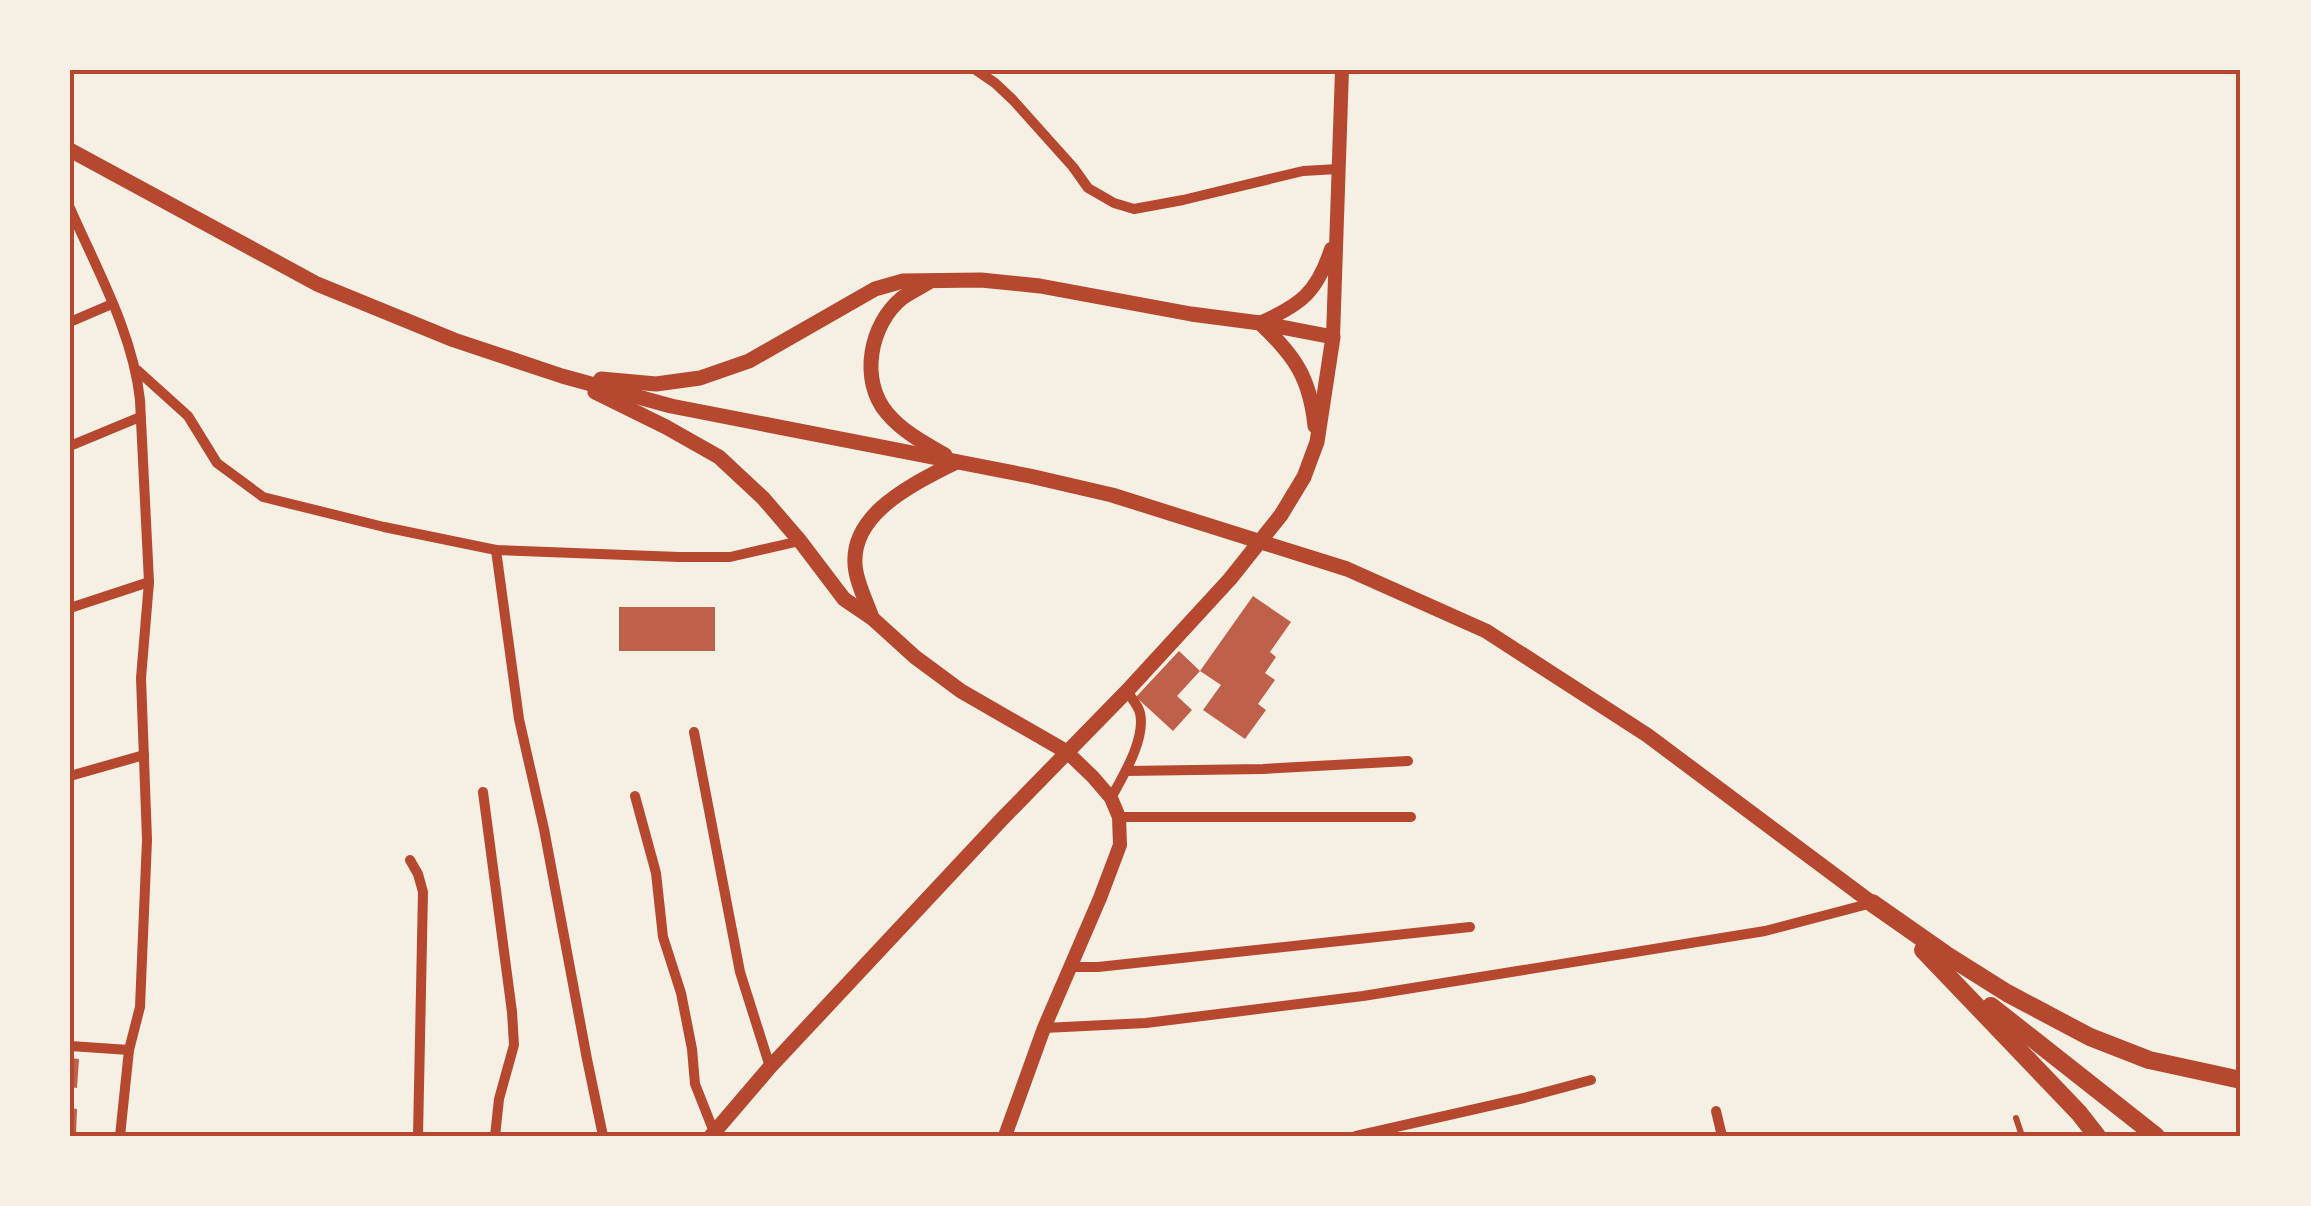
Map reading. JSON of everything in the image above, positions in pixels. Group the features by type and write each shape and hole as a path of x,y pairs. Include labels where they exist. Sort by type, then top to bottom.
{"main road":[{"path":"70,150 317,284 454,340 562,376 671,406 1112,495 1347,569 1486,631 1647,735 1872,903 1992,984 2090,1037 2149,1060 2241,1080"},
{"path":"933,280 900,300 882,324 870,356 872,385 884,410 912,436 956,462"},
{"path":"562,376 656,384 700,378 749,361 874,289 903,281 981,280 1040,286 1334,337 1316,442 1304,477 1281,515 1230,580 770,1067 712,1134"},
{"path":"1260,323 1286,346 1300,369 1312,397 1316,442"},
{"path":"562,376 719,458 763,498 844,600 872,618 961,692 1066,752"},
{"path":"872,618 855,570 858,542 873,516 895,494 956,462"},
{"path":"1872,903 1943,969 2079,1113 2096,1136"},
{"path":"1943,969 2156,1136"}],"street":[{"path":"976,70 1013,100 1088,188 1114,204 1134,209 1303,171 1338,169"},
{"path":"1334,337 1342,70"},
{"path":"70,208 137,370 140,417 148,582 141,678 146,840 140,1008 129,1050 120,1136"},
{"path":"1260,323 1290,310 1308,294 1324,272 1336,234"},
{"path":"70,322 112,304"},
{"path":"137,370 188,416 217,463 263,497 496,550 730,556 800,541"},
{"path":"70,446 140,417"},
{"path":"496,550 518,719 544,830 604,1136"},
{"path":"70,608 148,582"},
{"path":"1111,798 1142,730 1139,709 1127,691"},
{"path":"694,732 740,972 770,1067"},
{"path":"1006,1136 1044,1028 1120,846 1118,817 1111,798 1066,752"},
{"path":"70,776 144,755"},
{"path":"1126,772 1408,761"},
{"path":"483,792 514,1046 494,1136"},
{"path":"634,796 656,873 663,937 681,994 692,1049 694,1084 712,1134"},
{"path":"1118,817 1411,817"},
{"path":"410,860 423,892 418,1136"},
{"path":"1044,1028 1146,1023 1363,996 1746,934 1872,903"},
{"path":"1070,967 1470,927"},
{"path":"70,1046 129,1050"},
{"path":"1356,1136 1591,1080"},
{"path":"1716,1110 1722,1136"}],"lane":[{"path":"2016,1118 2022,1136"}],"building":[{"path":"1253,596 1291,622 1270,652 1276,657 1265,673 1275,680 1258,704 1266,710 1245,739 1203,710 1221,685 1200,671"},
{"path":"619,607 715,607 715,651 619,651"},
{"path":"1179,651 1200,671 1177,696 1192,710 1173,731 1136,697"},
{"path":"70,1058 79,1059 77,1088 70,1087"},
{"path":"70,1108 77,1109 76,1136 70,1136"}]}
